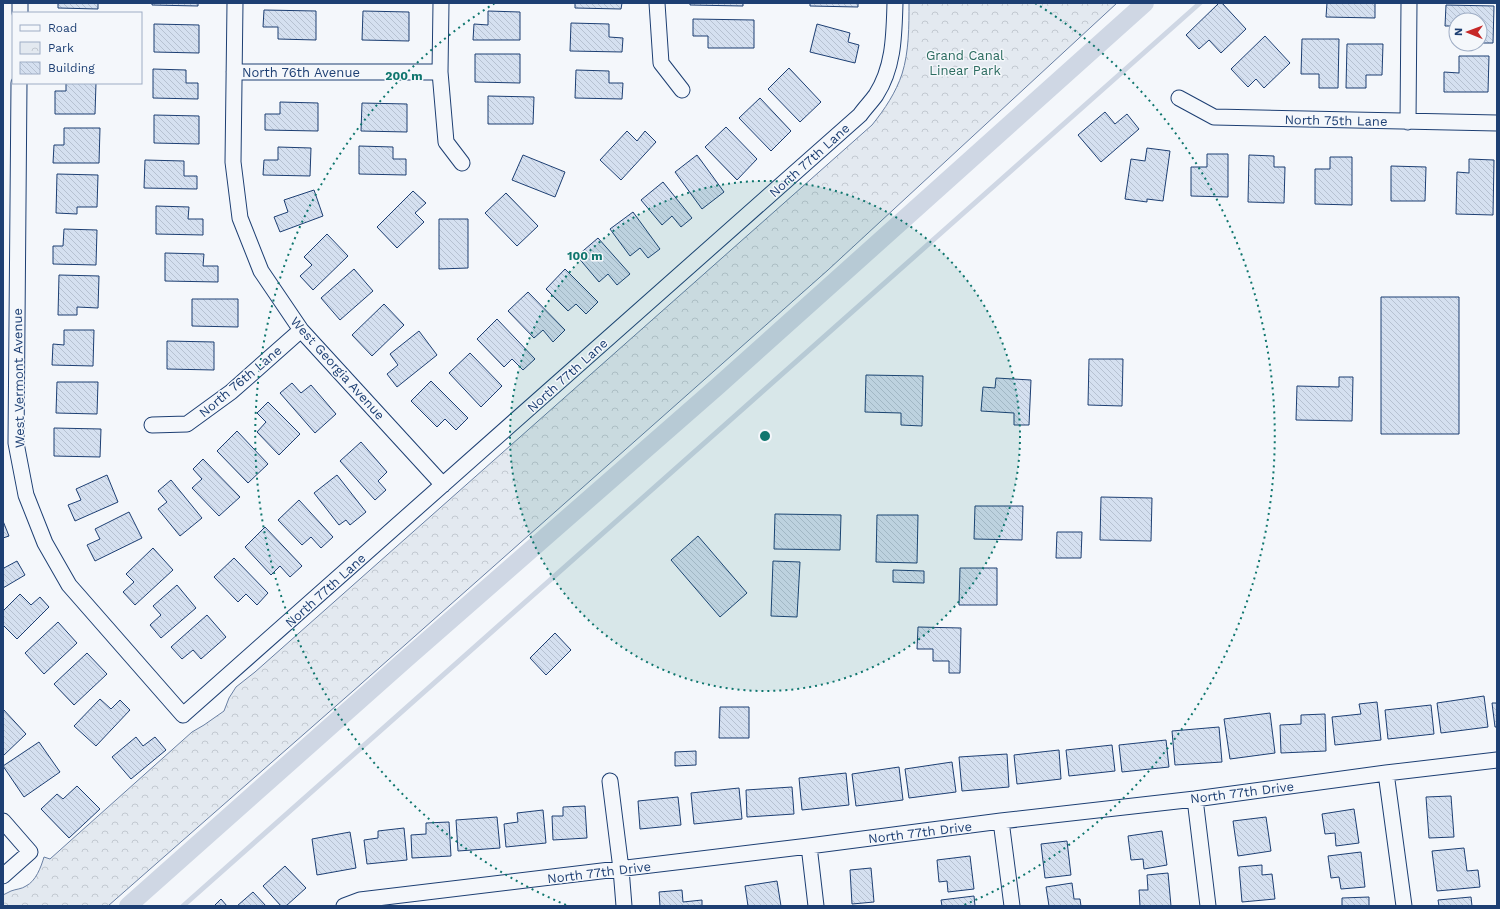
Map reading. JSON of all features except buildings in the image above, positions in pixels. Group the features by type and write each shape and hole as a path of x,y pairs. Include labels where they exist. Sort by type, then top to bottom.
{"street":[{"name":"West Georgia Avenue","path":"235,3 233,162 240,218 261,271 301,330 443,484"},
{"path":"441,3 440,72 446,142 462,163"},
{"path":"658,3 661,63 682,90"},
{"name":"North 77th Lane","path":"183,716 860,115 876,95 886,76 892,52 895,3"},
{"path":"1408,122 1409,3"},
{"name":"North 76th Avenue","path":"234,72 440,72"},
{"name":"West Vermont Avenue","path":"19,84 10,350 16,443 26,495 45,543 69,585 183,716"},
{"name":"North 75th Lane","path":"1179,98 1214,117 1497,123"},
{"name":"North 76th Lane","path":"152,425 187,424 231,392 301,330"},
{"name":"North 77th Drive","path":"344,906 360,900 809,846 1001,821 1195,799 1386,773 1497,760"},
{"path":"1386,773 1404,906"},
{"path":"610,780 624,906"},
{"path":"1195,799 1208,906"},
{"path":"3,821 30,852 3,876"},
{"path":"1001,821 1012,906"},
{"path":"809,846 816,906"}],"green space":[{"name":"Grand Canal Linear Park","path":"909,3 1117,3 828,270 108,906 3,906 3,895 30,884 38,873 44,857 50,859 192,732 224,711 229,698 236,687 255,672 872,125 890,100 902,74 909,30"}],"waterway":[{"path":"128,906 406,659 718,386 1145,3"},
{"path":"183,906 1200,3"}]}
